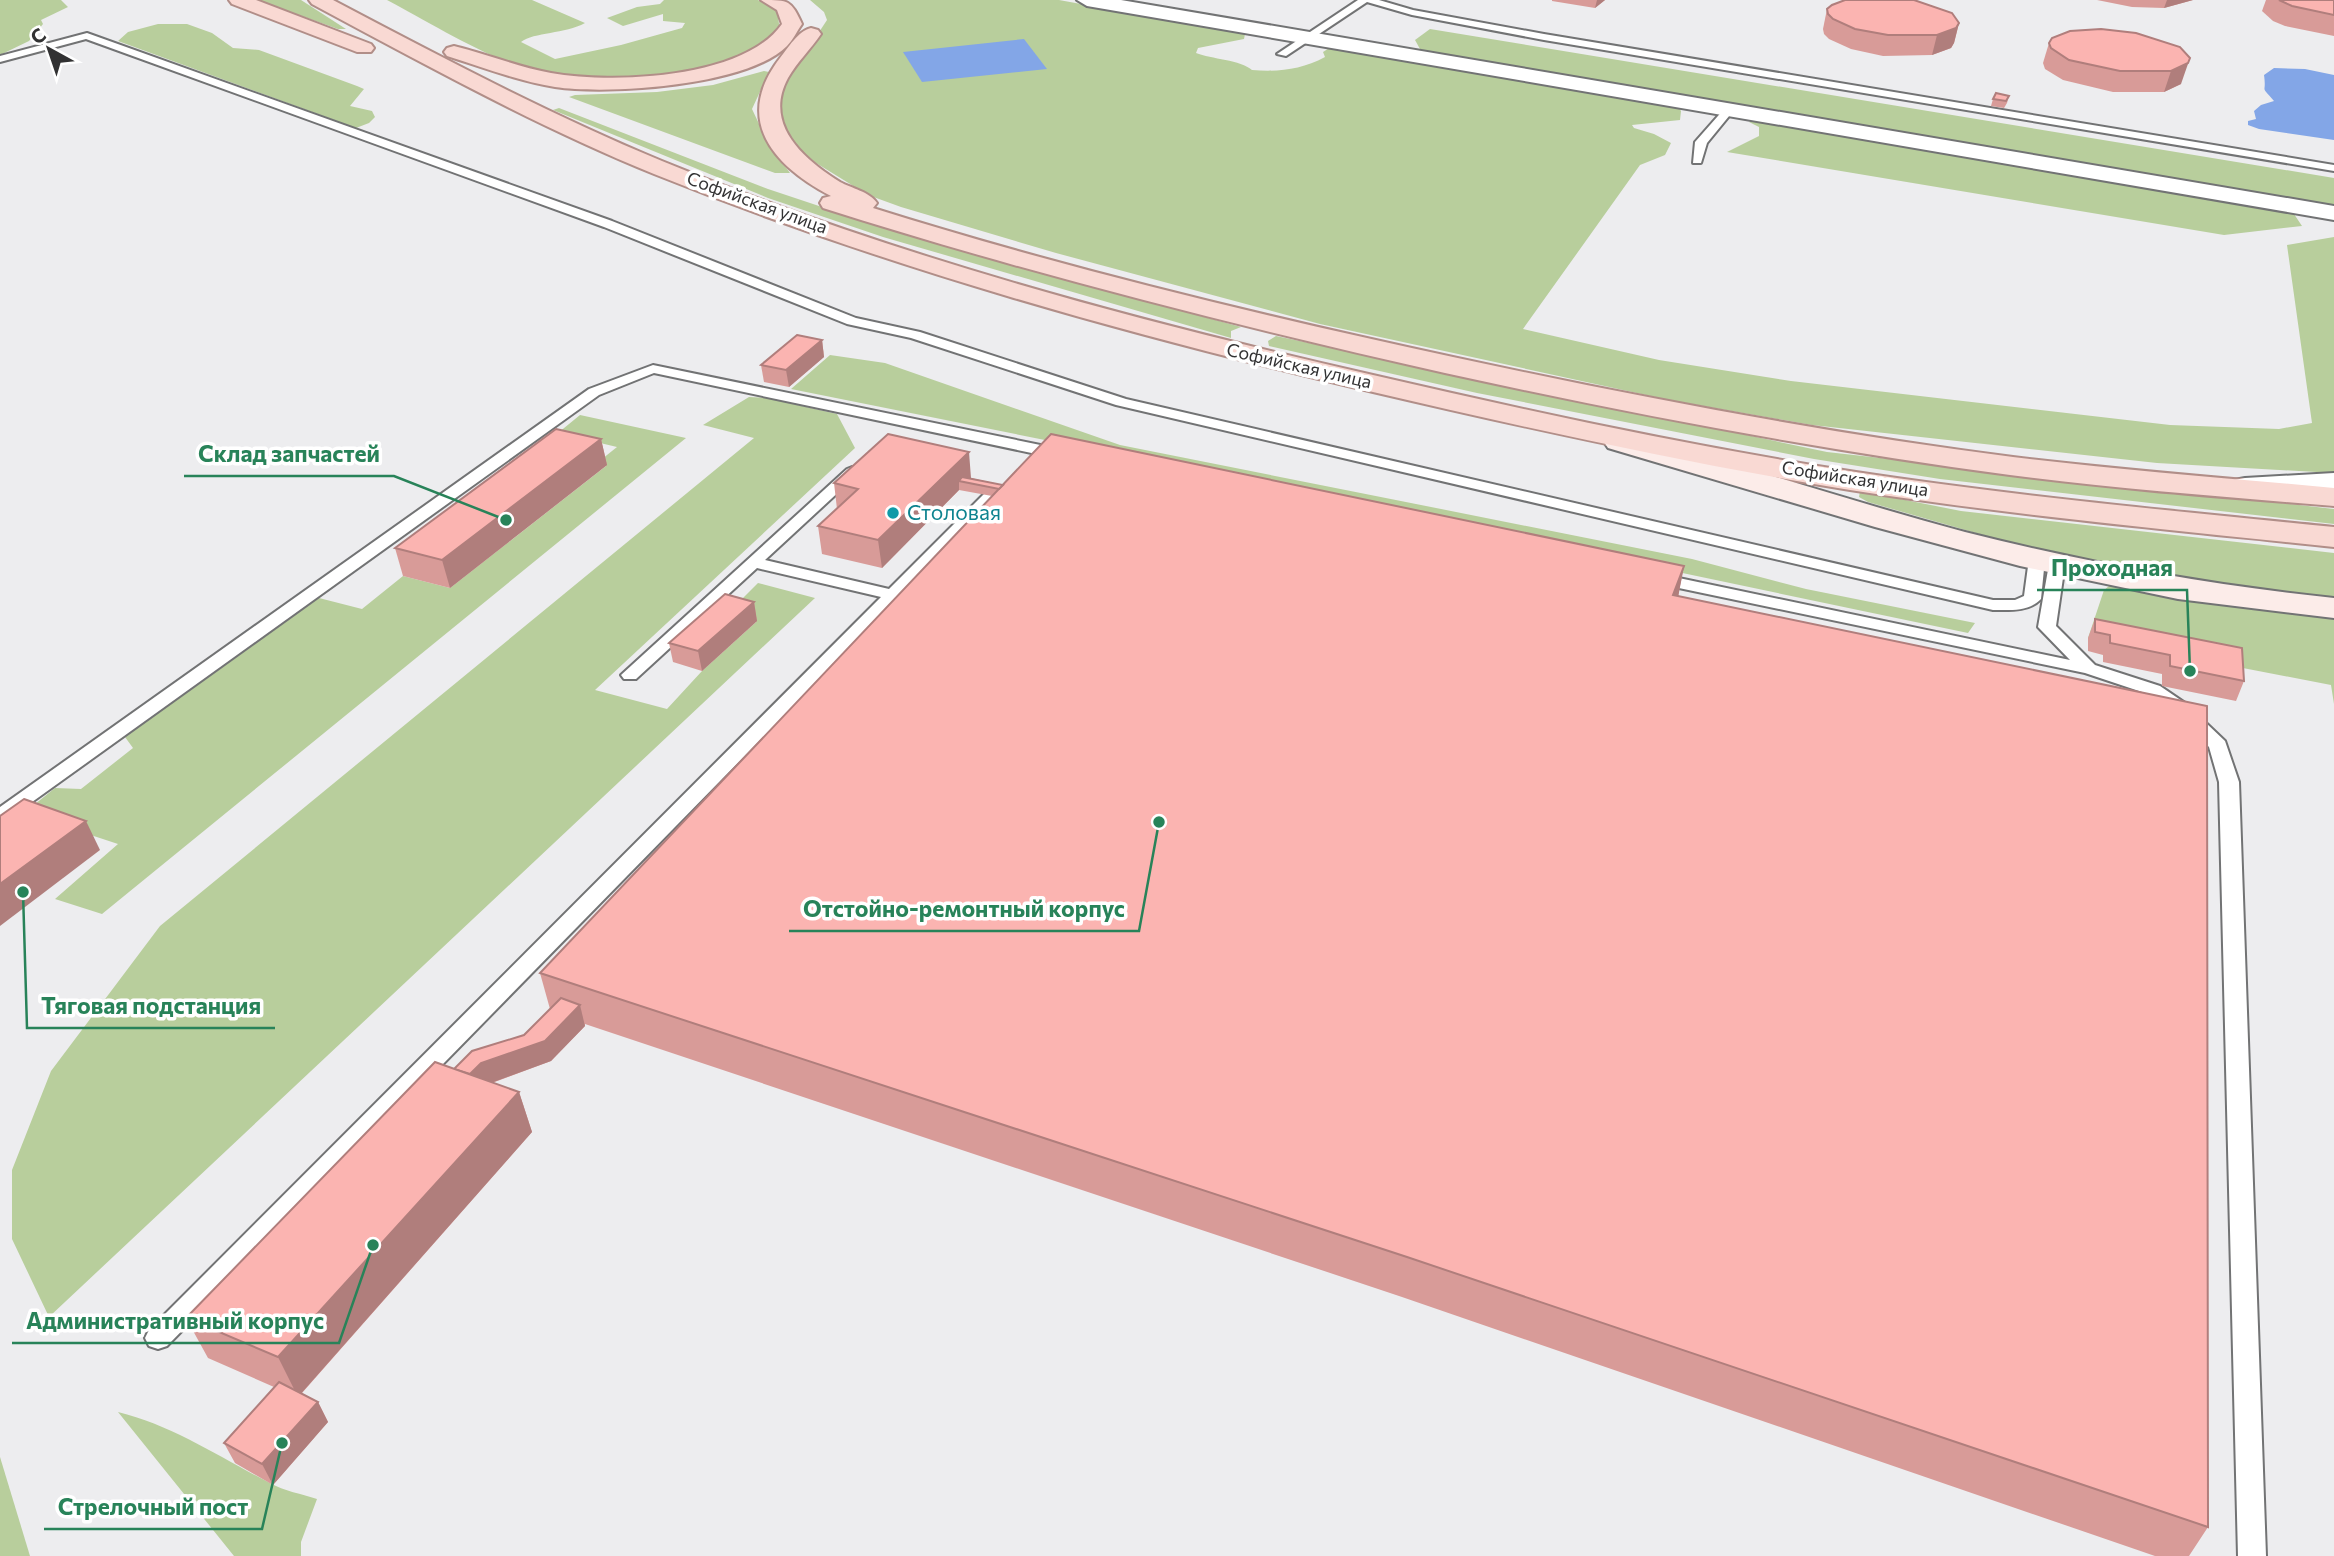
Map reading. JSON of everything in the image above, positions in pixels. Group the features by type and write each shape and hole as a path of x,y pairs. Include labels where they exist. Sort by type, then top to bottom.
{"main road":[{"path":"239,0 450,83 502,97"},
{"name":"Софийская улица","path":"319,0 502,97 657,167 764,208 1023,293 1248,356 1574,429 1911,490 2334,537"},
{"path":"358,0 454,52 576,107"},
{"path":"454,52 566,82 611,84 675,78 729,67 777,45 789,34 792,24 785,7 771,0"},
{"path":"799,0 810,11 814,28 780,72 770,96 767,111 780,140 799,163 823,184 844,196 895,214 944,237"},
{"name":"Софийская улица","path":"802,193 944,237 1281,328 1517,380 1807,436 2013,466 2334,497"},
{"path":"1248,356 1245,348 1247,341 1254,335 1281,328"}],"street":[{"path":"1087,0 2334,213"},
{"path":"1574,429 1867,515 2047,561 2156,585 2253,600 2334,608"},
{"path":"2234,488 2334,482"}],"lane":[{"path":"1282,54 1364,0"},
{"path":"1370,0 1395,10 1511,28 1544,37 2334,168"},
{"path":"0,60 88,36 598,221 852,321 915,335 1121,402 1204,423 1993,605 2018,605 2032,598 2047,561"},
{"path":"1697,161 1701,142 1730,110"},
{"path":"0,816 594,392 653,369 1079,458"},
{"path":"887,441 907,422"},
{"path":"1021,466 1038,449"},
{"path":"630,674 866,460"},
{"path":"158,1338 997,491"},
{"path":"2047,561 2047,627 2089,669"},
{"path":"753,562 894,595"},
{"path":"1639,575 2089,669 2154,691 2179,707 2218,745 2229,782 2252,1556"}],"green space":[{"path":"0,0 61,0 68,7 41,20 43,24 29,41 0,55"},
{"path":"257,0 301,0 346,29 338,29"},
{"path":"387,0 532,0 585,23 521,42 555,59 682,28 685,23 663,21 663,14 623,26 607,18 637,7 660,4 664,0 758,0 777,11 780,30 759,49 711,66 646,77 579,78 536,71 500,59"},
{"path":"810,0 1059,0 1245,34 1244,39 1198,48 1196,53 1241,64 1252,70 1280,70 1307,65 1325,57 1323,52 1334,45 1676,104 1681,111 1680,120 1632,125 1671,143 1665,155 1640,165 1523,329 1659,360 1791,381 2170,425 2279,429 2312,423 2287,245 2334,237 2334,473 2157,463 1812,425 1669,400 1320,324 1056,253 901,207 868,195 816,163 796,147 781,122 778,106 785,84 827,20 824,12"},
{"path":"158,24 187,24 212,33 233,48 259,50 364,89 350,106 372,111 375,117 369,123 356,128 118,41 128,32"},
{"path":"1430,29 2334,178 2334,207 1430,53 1420,49 1415,40"},
{"path":"764,71 769,72 752,109 768,143 790,173 775,173 569,97 657,92 713,85"},
{"path":"559,108 768,189 909,236 1241,327 1231,331 1231,338 883,237 768,198 553,110"},
{"path":"1754,120 2292,211 2302,226 2224,235 1727,152 1759,136 1759,127 1749,122"},
{"path":"1276,336 1827,452 2334,509 2334,524 1940,479 1814,459 1477,393 1269,346 1268,341"},
{"path":"830,355 885,363 1120,445 1692,559 1806,589 1975,623 1968,633 791,389"},
{"path":"749,397 767,398 837,414 855,448 595,690 667,709 702,671 756,622 728,613 758,583 815,598 49,1317 12,1239 12,1170 51,1071 160,926 754,438 703,425"},
{"path":"580,415 686,438 102,914 55,899 118,844 24,813 55,788 81,789 133,748 125,737 319,598 362,609 403,576 450,588 606,466 597,463 617,447 558,433"},
{"path":"1860,491 1961,511 2334,553 2334,599 2246,591 2042,552 1868,502 1859,497"},
{"path":"2113,583 2334,616 2334,704 2331,685 2088,638 2104,590"},
{"path":"118,1412 158,1425 275,1486 317,1499 301,1542 301,1556 234,1556"},
{"path":"0,1457 30,1556 0,1556"}],"water":[{"path":"1024,39 1047,69 922,82 903,52"},
{"path":"2274,68 2305,69 2334,75 2334,140 2248,125 2248,121 2256,119 2254,111 2261,105 2274,101 2264,89 2264,75"}],"building":[{"path":"1845,0 1914,0 1952,13 1959,23 1956,28 1937,35 1888,35 1855,29 1828,14 1827,9"},
{"path":"2279,0 2334,0 2334,15 2292,6"},
{"path":"2101,29 2136,33 2180,47 2190,58 2188,63 2171,71 2120,71 2069,60 2051,48 2049,43 2052,38 2070,31"},
{"path":"1996,93 2009,96 2006,101 1993,99"},
{"path":"797,335 822,340 786,370 761,365"},
{"path":"556,429 601,439 442,560 395,548"},
{"path":"888,434 969,452 878,540 818,526 858,489 834,483"},
{"path":"1051,434 1684,566 1673,595 2207,706 2208,1527 1407,1257 540,973"},
{"path":"962,477 1003,485 999,489 959,481"},
{"path":"725,594 754,602 698,651 669,643"},
{"path":"2095,619 2242,648 2244,681 2170,666 2170,655 2110,643 2110,635 2095,632"},
{"path":"24,799 86,821 0,884 0,816"},
{"path":"561,998 580,1005 545,1041 481,1063 470,1074 454,1069 472,1051 524,1035"},
{"path":"435,1062 519,1092 278,1357 186,1318"},
{"path":"279,1382 318,1402 262,1464 224,1443"}],"place":[{"name":"Столовая","path":"893,513"},
{"name":"Склад запчастей","path":"506,520"},
{"name":"Проходная","path":"2190,671"},
{"name":"Отстойно-ремонтный корпус","path":"1159,822"},
{"name":"Тяговая подстанция","path":"23,892"},
{"name":"Административный корпус","path":"373,1245"},
{"name":"Стрелочный пост","path":"282,1443"}]}
